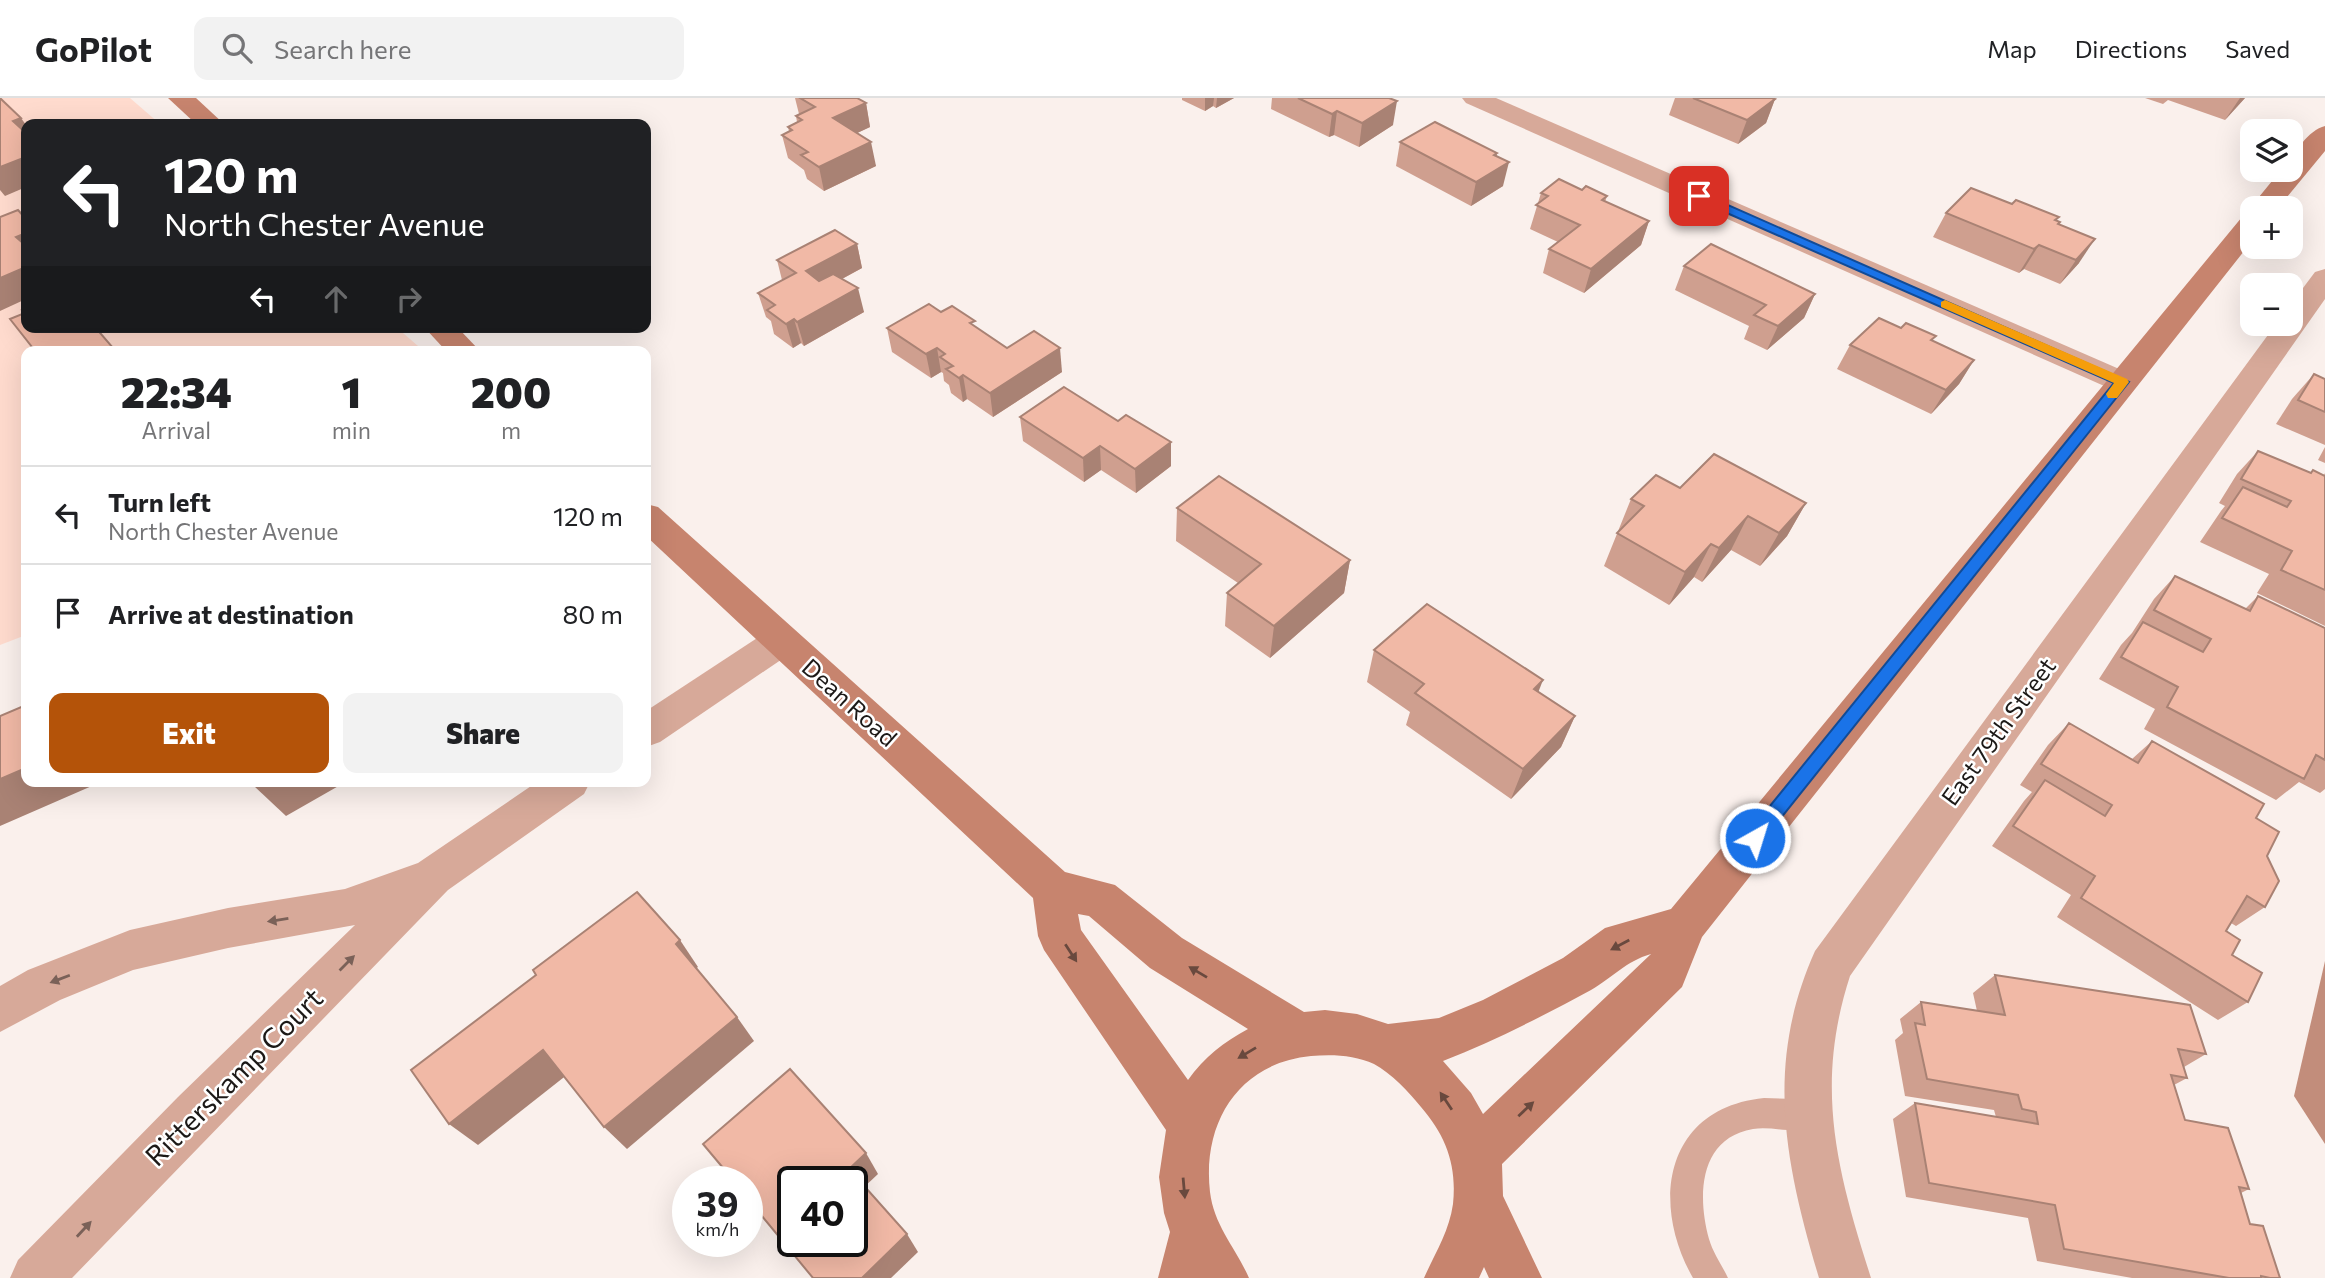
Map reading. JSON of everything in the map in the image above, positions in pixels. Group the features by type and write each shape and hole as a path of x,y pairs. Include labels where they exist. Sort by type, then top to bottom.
{"street":[{"path":"181,98 205,119"},
{"path":"1475,98 2122,382"},
{"path":"2274,196 2325,134"},
{"path":"1450,1278 1461,1263 1473,1232 1477,1177 1666,972 1685,925 2240,238"},
{"name":"East 79th Street","path":"1845,1278 1814,1172 1806,1116 1806,1056 1810,1029 1831,966 2325,278"},
{"path":"445,333 460,346"},
{"name":"Dean Road","path":"651,521 1053,889"},
{"path":"651,728 781,641"},
{"name":"Ritterskamp Court","path":"36,1278 195,1114 433,877 563,787"},
{"name":"Ritterskamp Court","path":"0,1010 44,985 130,950 228,928 345,909 433,877"},
{"path":"1190,1123 1103,1002 1060,936 1053,889 1100,899 1166,953 1298,1034"},
{"path":"1387,1047 1440,1040 1499,1016 1579,973 1621,942 1685,925"},
{"path":"1223,1278 1210,1262 1189,1256 1182,1161 1190,1123 1202,1099 1220,1074 1242,1055 1269,1041 1298,1034 1344,1034 1387,1047 1419,1069 1444,1096 1516,1278"}],"lane":[{"path":"1711,1278 1692,1243 1684,1197 1694,1155 1713,1131 1724,1123 1777,1111 1806,1116"}],"shaded area":[{"path":"0,98 130,98 154,119 21,119 21,333 403,333 418,346 21,346 21,637 0,645"},
{"path":"2325,961 2325,1144 2294,1096"}],"building":[{"path":"0,98 21,118 13,121 21,128 21,159 0,167"},
{"path":"800,98 857,98 866,103 833,118 871,142 819,167 801,155 808,152 782,135 792,130 788,127 802,120 796,116 815,107"},
{"path":"1298,98 1389,98 1397,101 1362,123 1337,111 1332,114"},
{"path":"1693,98 1772,98 1775,99 1747,120"},
{"path":"1435,122 1497,153 1494,155 1509,162 1476,182 1400,142"},
{"path":"1559,179 1582,190 1586,186 1607,196 1602,200 1649,221 1591,269 1549,249 1580,225 1536,205 1548,196 1541,193"},
{"path":"1971,188 2012,204 2016,200 2059,217 2055,220 2060,222 2058,224 2095,239 2076,260 2039,245 2034,249 1946,213"},
{"path":"18,210 21,213 21,235 16,237 21,241 21,269 0,278 0,217"},
{"path":"835,230 857,244 806,271 819,281 833,274 858,288 797,322 794,319 786,324 767,310 775,305 758,293 796,273 777,260"},
{"path":"1711,244 1815,294 1778,326 1754,315 1766,305 1684,266"},
{"path":"929,304 941,312 952,306 975,321 970,323 1007,348 1034,331 1060,348 990,393 963,375 959,378 946,369 953,366 940,357 945,354 937,348 926,354 887,328"},
{"path":"21,315 21,333 10,319"},
{"path":"1879,318 1901,328 1906,323 1936,336 1931,340 1974,360 1946,390 1850,345"},
{"path":"21,333 100,333 111,346 31,346"},
{"path":"2314,374 2325,379 2325,412 2298,400"},
{"path":"1064,387 1118,421 1126,415 1171,442 1135,469 1100,446 1083,458 1020,417"},
{"path":"2258,451 2325,476 2325,590 2281,570 2292,551 2222,518 2243,487 2287,507 2291,501 2241,479"},
{"path":"1714,454 1806,503 1779,533 1748,516 1719,548 1711,544 1685,572 1617,533 1644,506 1631,499 1656,475 1680,488"},
{"path":"1219,476 1350,560 1274,626 1227,593 1261,564 1177,508"},
{"path":"2175,576 2250,611 2258,596 2325,628 2325,760 2316,755 2304,779 2167,707 2178,687 2121,657 2143,622 2203,652 2211,639 2154,610"},
{"path":"1427,604 1543,680 1534,689 1575,716 1523,769 1415,693 1424,684 1374,650"},
{"path":"21,707 21,770 0,779 0,716"},
{"path":"2069,723 2138,763 2152,741 2264,804 2256,818 2279,832 2267,856 2279,881 2265,907 2247,896 2226,931 2240,940 2232,955 2262,973 2248,1002 2081,898 2095,876 2013,826 2045,780 2105,816 2112,805 2041,764"},
{"path":"637,892 680,940 676,944 737,1017 604,1127 543,1050 449,1124 411,1070 536,975 533,970"},
{"path":"1995,975 2190,1005 2206,1054 2178,1049 2187,1078 2171,1075 2185,1120 2228,1128 2249,1189 2239,1187 2250,1224 2263,1226 2280,1278 2229,1278 2064,1249 2055,1205 1929,1183 1915,1103 2038,1124 2036,1112 2022,1109 2018,1095 1927,1079 1915,1023 1925,1025 1921,1002 2005,1015"},
{"path":"790,1069 866,1153 852,1166 777,1166 777,1234 763,1217 763,1166 721,1166 703,1144"},
{"path":"868,1190 907,1234 862,1278 813,1278 796,1257 868,1257"}],"slow traffic":[{"path":"1945,304 2122,382 2112,394"}],"route":[{"path":"1699,196 2122,382 1755,838"}]}
